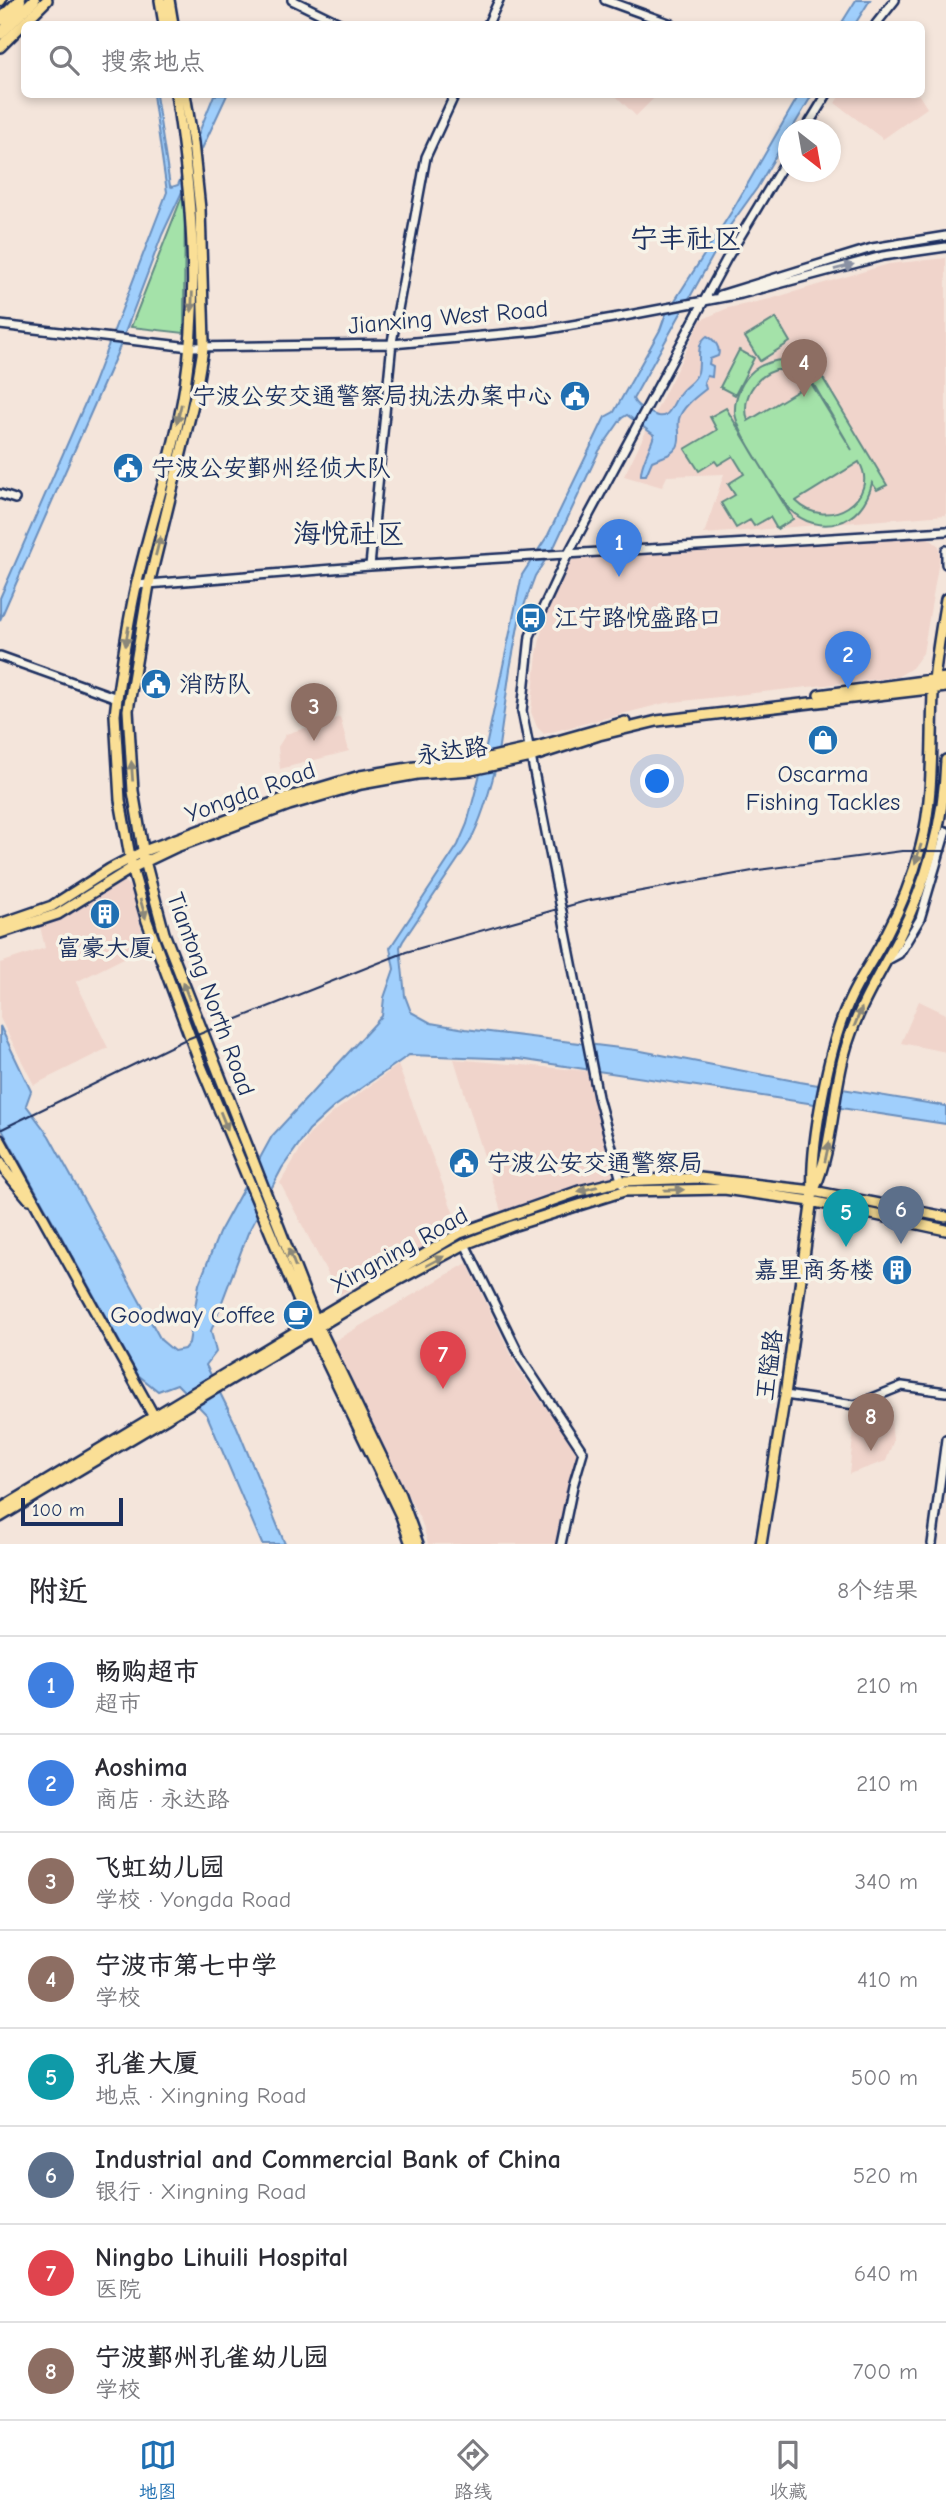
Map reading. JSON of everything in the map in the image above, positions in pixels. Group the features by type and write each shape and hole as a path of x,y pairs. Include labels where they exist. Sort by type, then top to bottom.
{"highway":[{"path":"0,20 20,0"},
{"path":"0,34 34,0"}],"main road":[{"path":"26,21 47,0"},
{"path":"160,0 164,21"},
{"path":"169,0 172,21"},
{"path":"0,47 21,26"},
{"name":"Tiantong North Road","path":"177,98 189,185 192,278 190,347 185,387 136,585 117,698 115,715 120,800 131,862 147,921 199,1061 313,1325 400,1495 418,1544"},
{"name":"Tiantong North Road","path":"185,98 195,168 201,251 203,347 195,396 149,584 128,710 133,791 145,856 164,933 271,1203 313,1325"},
{"path":"812,1196 812,1174 821,1109 847,1006 886,937 904,898 921,845 929,802 934,684 946,599"},
{"path":"934,684 946,678"},
{"path":"934,684 946,687"},
{"name":"永达路","path":"145,856 265,813 361,784 471,766 657,721 934,684"},
{"path":"812,1196 823,1169 844,1056 859,1012 918,896 935,844 946,760"},
{"path":"0,924 52,906 145,856"},
{"path":"0,933 58,914 131,862"},
{"path":"0,1140 156,1420"},
{"path":"0,1161 36,1207"},
{"name":"Xingning Road","path":"0,1517 460,1233 579,1191 700,1178 946,1217"},
{"name":"Xingning Road","path":"313,1325 466,1244 622,1186"},
{"name":"Xingning Road","path":"812,1196 946,1230"},
{"name":"王隘路","path":"761,1544 785,1395 812,1196"},
{"path":"313,1325 401,1516 411,1544"},
{"name":"Xingning Road","path":"0,1509 156,1420"}],"street":[{"path":"292,0 335,21"},
{"path":"489,21 499,0"},
{"path":"605,0 663,21"},
{"path":"878,21 895,0"},
{"path":"370,566 392,344 426,156 453,98"},
{"path":"812,119 825,98"},
{"path":"622,1186 593,1075 522,711 530,636 567,556 703,301 778,175"},
{"name":"Jianxing West Road","path":"703,301 736,288 872,248 946,236"},
{"name":"Jianxing West Road","path":"0,325 190,347 392,344 537,331 663,309 741,294 883,256 946,247"},
{"path":"0,494 15,499"},
{"path":"136,585 370,566 946,531"},
{"path":"946,551 946,564"},
{"path":"0,656 117,698"},
{"path":"886,962 899,954 920,919 946,831"},
{"path":"466,1244 522,1360 583,1452 572,1486 561,1544"},
{"path":"785,1395 855,1405 902,1386 946,1392"},
{"path":"932,1544 946,1439"}],"shaded area":[{"path":"618,98 654,98 636,116"},
{"path":"838,98 921,98 927,108 883,139 835,103"},
{"path":"946,258 946,515 704,534 724,474 667,476 662,487 624,476 701,320 728,308 770,299 889,264"},
{"path":"927,537 939,546 940,555 923,653 912,668 897,677 665,703 544,734 537,727 531,712 537,654 545,613 572,560"},
{"path":"340,717 349,751 280,769 278,747 286,734"},
{"path":"123,881 131,887 146,947 76,982 108,1048 34,1085 0,1018 0,963 45,948 40,926 74,910 115,882"},
{"path":"919,1001 946,1014 946,1052 901,1043"},
{"path":"454,1059 588,1071 613,1177 570,1187 501,1211"},
{"path":"398,1065 459,1228 339,1295 280,1183 309,1135 334,1112"},
{"path":"467,1263 518,1369 578,1452 559,1544 428,1544 422,1523 331,1343"},
{"path":"856,1411 891,1418 893,1442 886,1461 849,1474"}],"green space":[{"path":"185,189 184,333 131,327"},
{"path":"776,318 790,342 760,361 745,337"},
{"path":"739,350 754,358 735,395 720,387"},
{"path":"806,350 887,485 877,490 872,483 859,509 850,518 838,523 813,523 800,518 788,508 750,447 735,413 740,389 754,370 777,361 801,362 798,355","holes":["776,370 797,373 814,385 852,450 811,383 748,421 746,404 751,389 761,378","859,462 864,475 863,488 857,499 848,507 836,512 822,513 809,510 796,501"]},
{"path":"726,408 793,519 777,529 770,517 754,526 750,520 736,528 721,503 735,495 728,484 744,474 733,456 718,465 715,461 699,471 685,449 717,430 710,417"}],"water":[{"path":"856,0 870,0 857,21 843,21"},
{"path":"153,98 156,98 172,187 178,185 213,98 226,98 162,235 118,351 0,620 0,598 93,385 167,192"},
{"path":"797,98 810,98 798,119 785,119"},
{"path":"778,131 778,152 729,227 633,399 649,412 665,415 697,375 703,339 707,336 715,342 719,353 710,359 709,364 713,366 712,377 707,376 704,382 706,389 683,410 677,447 669,454 652,461 646,475 641,475 654,435 627,415 622,418 599,451 555,545 535,576 519,621 496,767 488,796 469,843 400,947 405,996 411,1012 431,1023 636,1050 800,1082 946,1106 946,1124 519,1059 409,1055 334,1107 309,1130 282,1168 248,1233 211,1331 216,1352 206,1365 237,1427 285,1544 262,1544 207,1415 177,1384 158,1391 138,1375 0,1126 0,1026 31,1091 26,1105 49,1136 161,1340 174,1351 184,1349 189,1343 199,1284 219,1233 272,1136 382,1016 384,998 394,969 390,948 458,845 467,824 482,766 522,575 548,535 605,417 614,412 660,330 665,316 732,211"}],"railway":[{"path":"0,1130 182,1041 406,952 586,901 758,870 902,851 946,851"}],"place":[{"name":"宁波公安交通警察局执法办案中心","path":"575,396"},
{"name":"宁波市第七中学","path":"804,397"},
{"name":"宁波公安鄞州经侦大队","path":"128,468"},
{"name":"畅购超市","path":"619,577"},
{"name":"江宁路悦盛路口","path":"531,618"},
{"name":"消防队","path":"156,684"},
{"name":"Aoshima","path":"848,689"},
{"name":"Oscarma Fishing Tackles","path":"823,740"},
{"name":"飞虹幼儿园","path":"314,741"},
{"name":"富豪大厦","path":"105,914"},
{"name":"宁波公安交通警察局","path":"464,1163"},
{"name":"Industrial and Commercial Bank of China","path":"901,1244"},
{"name":"孔雀大厦","path":"846,1247"},
{"name":"嘉里商务楼","path":"897,1270"},
{"name":"Goodway Coffee","path":"298,1315"},
{"name":"Ningbo Lihuili Hospital","path":"443,1389"},
{"name":"宁波鄞州孔雀幼儿园","path":"871,1451"}],"district":[{"name":"宁丰社区","path":"686,238"},
{"name":"海悦社区","path":"349,533"}]}
